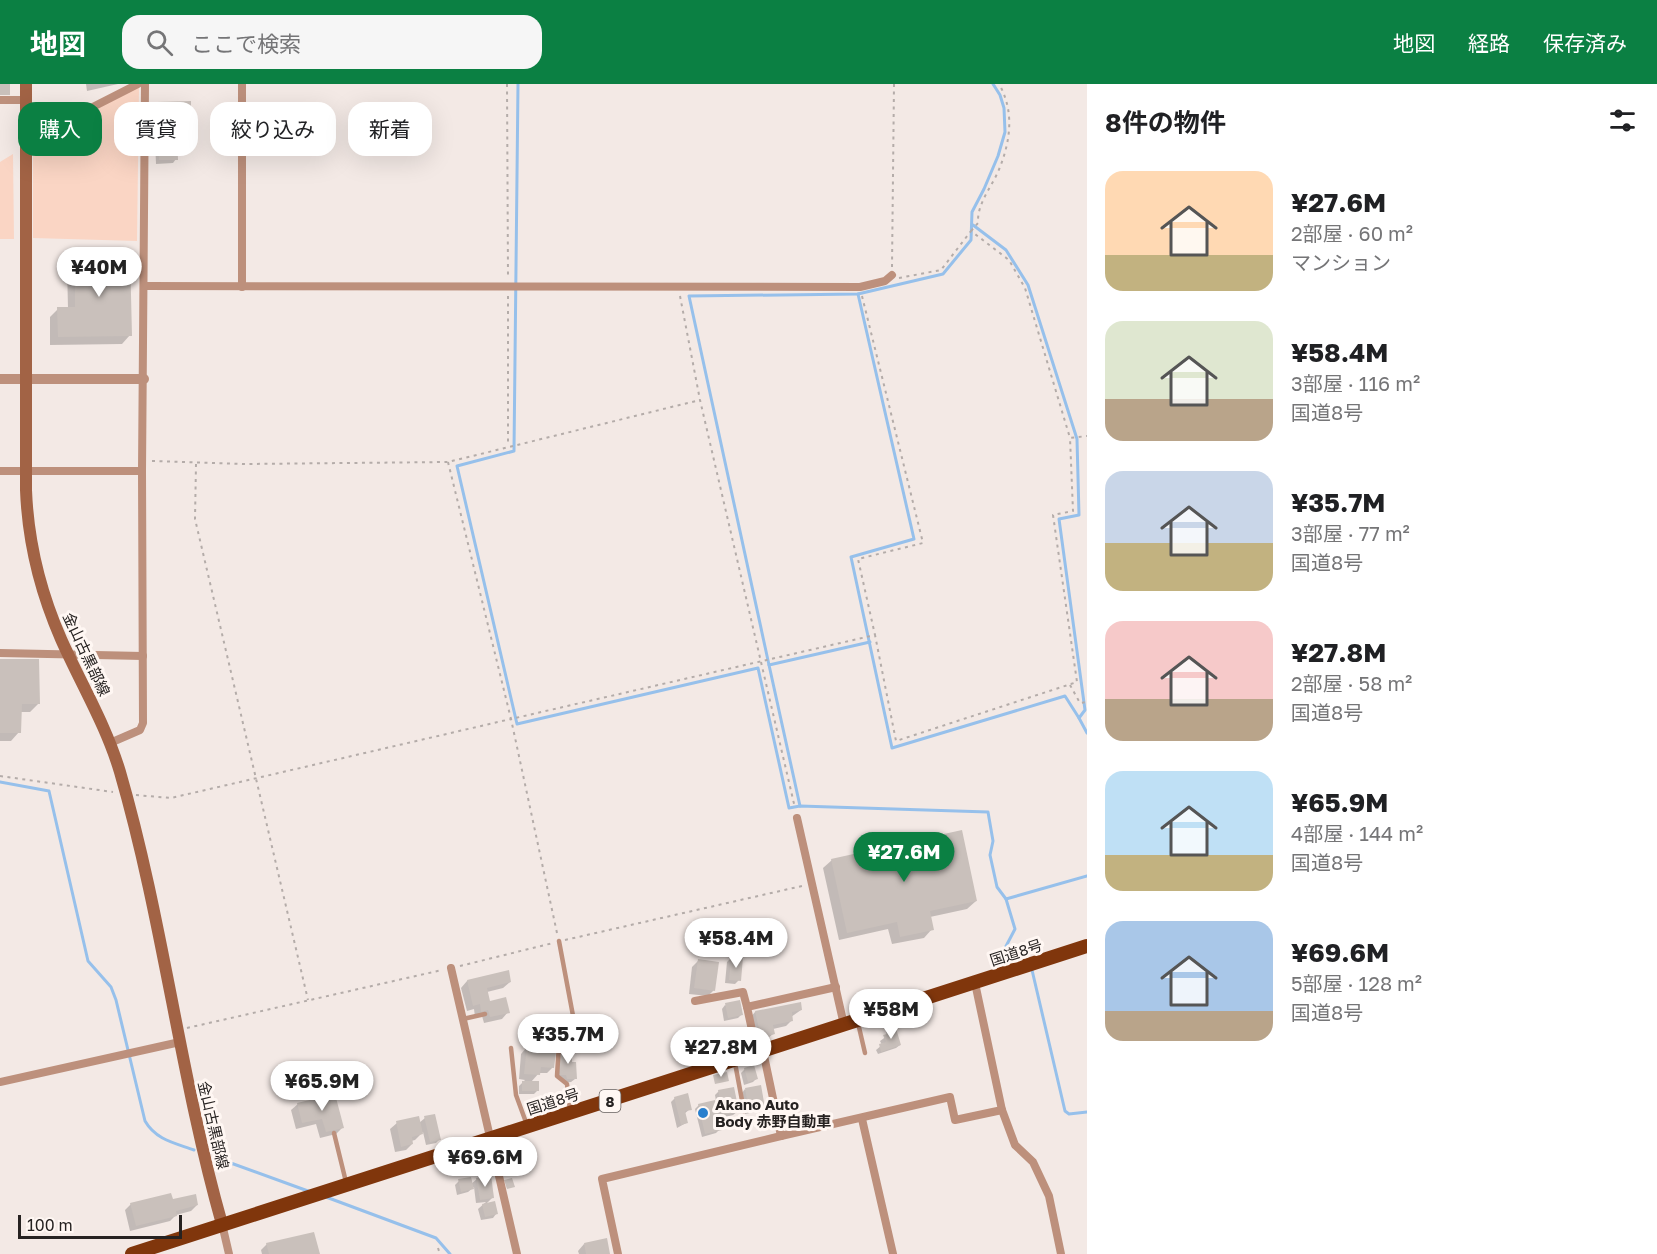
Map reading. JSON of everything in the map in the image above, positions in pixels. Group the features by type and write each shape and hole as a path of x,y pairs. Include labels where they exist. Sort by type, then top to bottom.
{"highway":[{"name":"国道8号","path":"132,1254 1087,946"}],"main road":[{"name":"金山古黒部線","path":"26,84 26,100"},
{"name":"金山古黒部線","path":"26,156 27,517 35,561 52,617 110,743 126,794 178,1036 222,1224"}],"street":[{"path":"102,102 138,84"},
{"path":"110,743 140,730 143,723 142,461 145,84"},
{"path":"242,84 242,286"},
{"path":"0,100 26,100"},
{"path":"145,286 860,287 888,278"},
{"path":"0,379 144,379"},
{"path":"0,471 142,471"},
{"path":"0,653 143,656"},
{"path":"798,818 836,987 851,1022"},
{"path":"451,968 517,1254"},
{"path":"975,983 1002,1110 1015,1145 1033,1162 1048,1196 1061,1254"},
{"path":"747,1007 836,987"},
{"path":"695,1001 743,992 781,1136"},
{"path":"0,1082 178,1036"},
{"path":"618,1254 602,1179 950,1098 955,1120 1002,1110"},
{"path":"862,1119 893,1254"},
{"path":"222,1224 229,1254"}],"lane":[{"path":"559,942 574,1021 559,1044 557,1076 567,1084 570,1113"},
{"path":"463,1018 485,1014"},
{"path":"851,1022 865,1053"},
{"path":"511,1048 516,1095 527,1127"},
{"path":"734,1061 744,1111"},
{"path":"334,1133 346,1185"}],"path":[{"path":"507,84 508,446"},
{"path":"894,84 888,278 941,270 978,223 978,212 1000,167 1010,126 1008,106 999,84"},
{"path":"860,287 923,543 858,559 896,741 1077,682 1053,516 1073,511 1071,438 1025,288 1009,260 971,231"},
{"path":"678,287 700,400 798,818"},
{"path":"142,461 196,463 448,462 700,400"},
{"path":"1071,438 1087,436"},
{"path":"448,462 511,719 559,942"},
{"path":"196,463 195,519 308,1000"},
{"path":"0,776 171,798 875,635"},
{"path":"1070,685 1080,703 1087,702"},
{"path":"178,1036 308,1000 812,884"},
{"path":"438,1248 440,1254"}],"shaded area":[{"path":"139,87 139,102 114,102 114,156 138,156 137,241 33,238 33,156 102,156 102,106"},
{"path":"13,154 14,239 0,239 0,162"}],"building":[{"path":"0,84 10,84 10,95 0,95"},
{"path":"159,156 178,156 178,160 159,160"},
{"path":"130,253 132,336 58,337 57,307 75,307 75,254"},
{"path":"0,659 39,659 40,704 22,704 21,733 0,733"},
{"path":"962,830 977,901 930,911 934,930 900,937 897,922 847,933 831,859"},
{"path":"731,956 743,957 741,981 729,980"},
{"path":"698,959 719,962 715,991 694,988"},
{"path":"509,970 511,982 487,988 490,1001 506,997 510,1013 490,1017 488,1010 481,1012 480,1004 473,1006 467,980"},
{"path":"740,1000 743,1015 728,1018 725,1003"},
{"path":"801,1002 802,1010 792,1012 793,1021 773,1025 775,1034 761,1038 755,1011"},
{"path":"895,1025 901,1045 881,1052 879,1044 886,1042 883,1035 891,1033 889,1027"},
{"path":"546,1042 557,1044 554,1068 541,1067 540,1075 524,1074 527,1046 546,1048"},
{"path":"560,1050 572,1050 572,1062 576,1062 577,1079 567,1079 566,1075 560,1075"},
{"path":"754,1065 758,1079 748,1082 744,1068"},
{"path":"727,1072 729,1081 715,1084 713,1075"},
{"path":"522,1081 539,1081 539,1091 522,1091"},
{"path":"761,1085 765,1108 749,1111 745,1088"},
{"path":"734,1087 739,1112 723,1115 718,1090"},
{"path":"561,1093 564,1103 551,1105 549,1096"},
{"path":"688,1093 692,1110 685,1111 688,1123 681,1125 674,1097"},
{"path":"335,1094 344,1128 326,1132 322,1119 302,1123 297,1103"},
{"path":"715,1100 722,1130 705,1134 698,1104"},
{"path":"435,1114 441,1140 430,1142 424,1116"},
{"path":"419,1116 423,1134 412,1137 413,1144 401,1147 396,1121"},
{"path":"491,1175 494,1198 480,1200 476,1178"},
{"path":"471,1177 474,1189 461,1192 458,1179"},
{"path":"512,1178 515,1187 507,1189 504,1180"},
{"path":"171,1193 173,1199 196,1194 198,1205 176,1211 177,1216 136,1226 130,1203"},
{"path":"495,1201 498,1214 485,1217 482,1204"},
{"path":"314,1232 320,1254 269,1254 266,1243"},
{"path":"607,1238 610,1254 586,1254 584,1243"}],"waterway":[{"path":"518,84 514,451 457,466 517,724 758,668 789,808 800,806 988,812 993,841 990,855 997,887 1006,899 1015,929 1004,950 1021,963"},
{"path":"769,665 689,296 858,294 943,274 971,240 972,212 998,156 1005,132 1004,108 993,84"},
{"path":"973,225 1006,250 1028,285 1077,439 1079,515 1059,519 1085,710 1079,718 1087,733"},
{"path":"858,294 914,539 851,557 892,748 1065,696 1079,718"},
{"path":"800,806 769,665 870,642"},
{"path":"0,782 49,791 88,961 111,987 116,1000 145,1121 160,1137 194,1150"},
{"path":"1006,899 1087,876"},
{"path":"1029,968 1032,970 1065,1111 1069,1114 1087,1112"},
{"path":"228,1162 308,1191"},
{"path":"326,1197 436,1238 450,1254"}],"place":[{"name":"Akano Auto Body 赤野自動車","path":"703,1113"}]}
